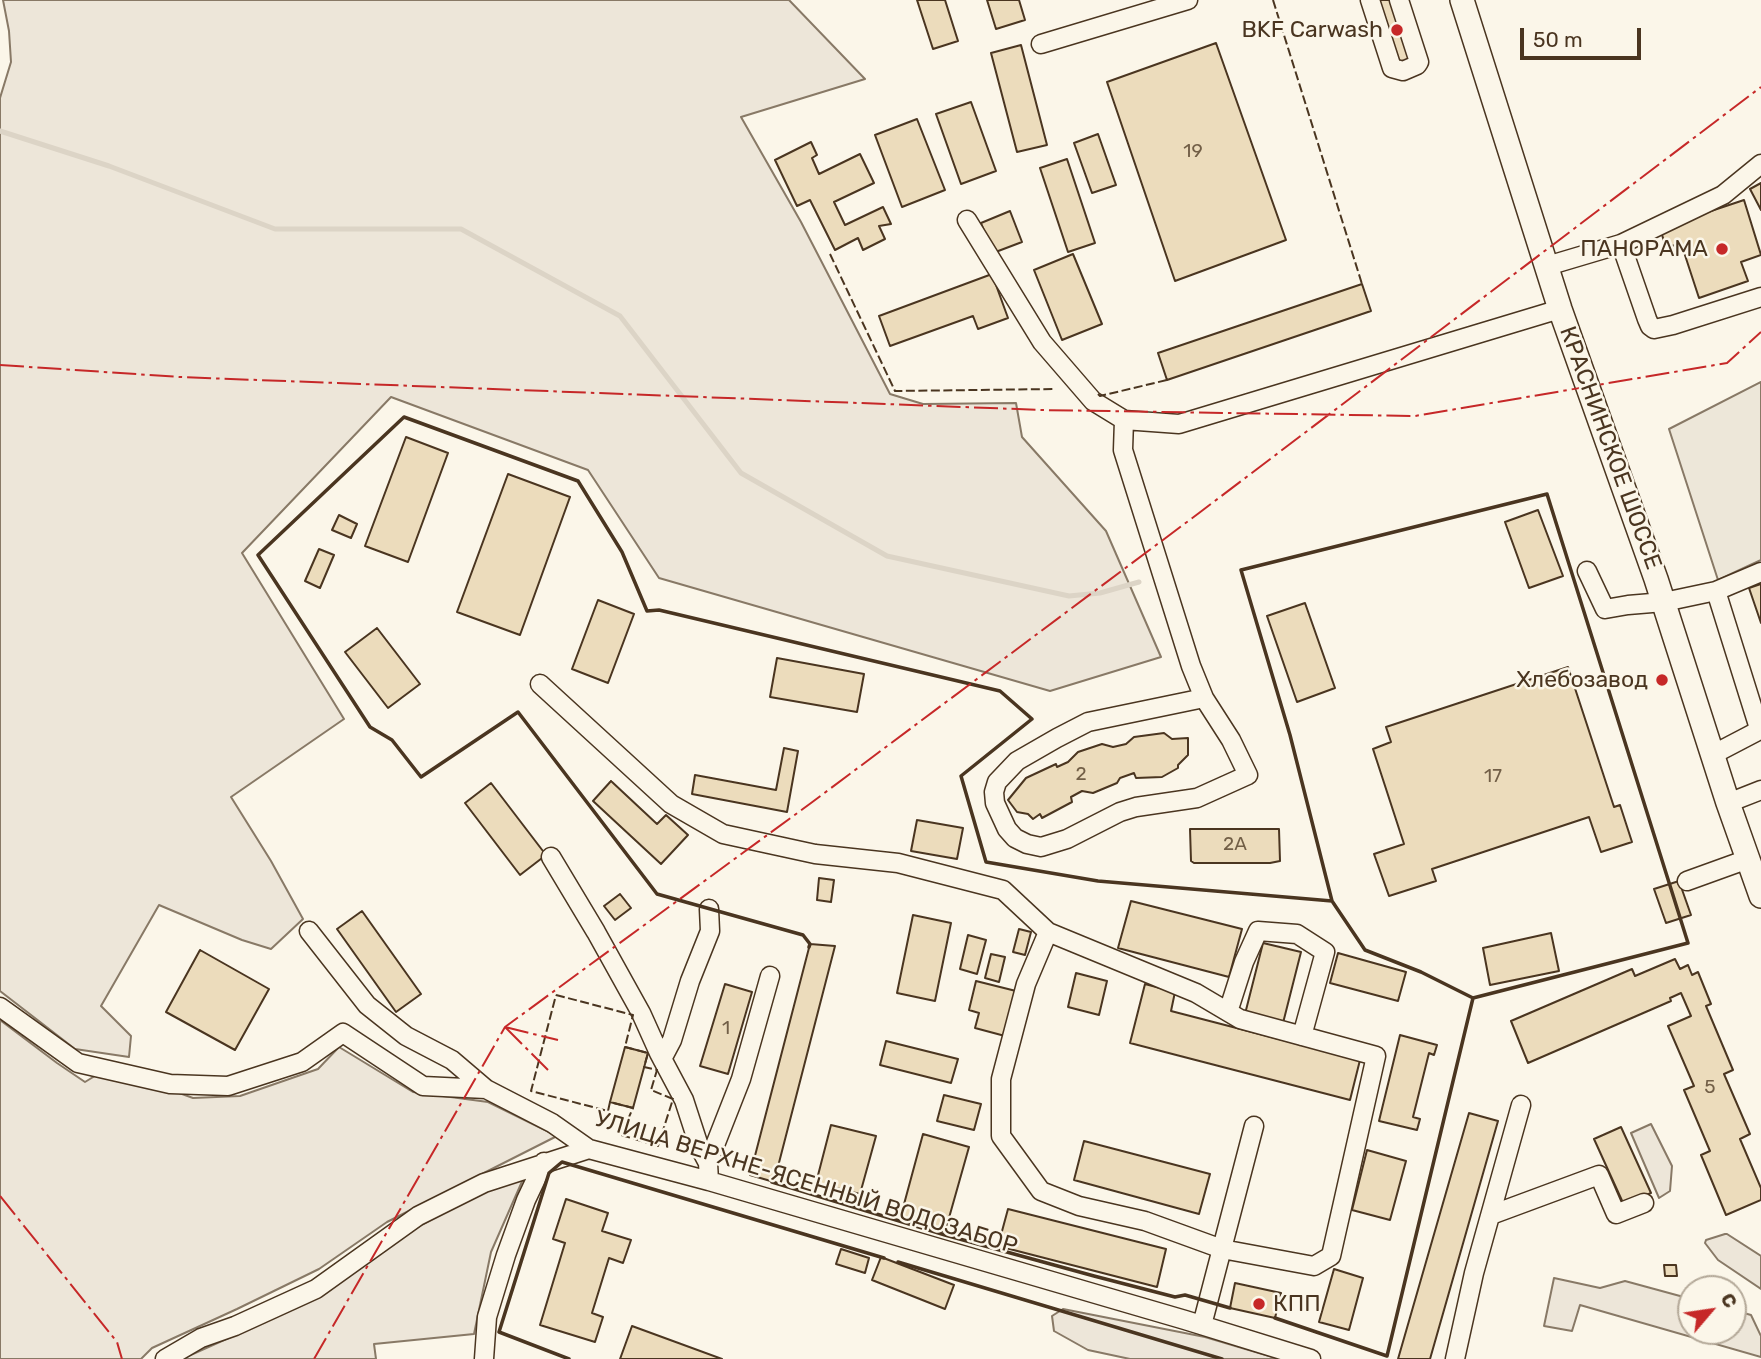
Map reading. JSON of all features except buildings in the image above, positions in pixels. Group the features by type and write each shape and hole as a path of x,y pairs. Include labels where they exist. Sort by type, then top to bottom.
{"main road":[{"name":"КРАСНИНСКОЕ ШОССЕ","path":"1462,0 1560,309 1664,602 1712,755 1761,896"}],"street":[{"path":"1041,44 1188,0"},
{"path":"1370,0 1392,68 1403,71 1419,62 1399,0"},
{"path":"1546,266 1621,244 1723,195 1761,164"},
{"path":"967,220 1042,342 1093,401 1124,420 1179,424 1560,309"},
{"path":"1621,244 1647,319 1654,329 1673,326 1761,297"},
{"path":"1124,420 1123,450 1191,666 1204,698 1231,740 1248,775 1197,798 1120,812 1067,839 1041,847 1015,838 1007,829 995,803 994,792 997,782 1017,761 1088,722 1204,698"},
{"path":"1587,571 1605,609 1716,592 1761,572"},
{"path":"1712,755 1756,732 1758,725 1716,592"},
{"path":"540,684 671,804 723,834 816,854 898,863 1003,890 1048,932 1196,993 1240,1020 1376,1056 1331,1256 1314,1266 1222,1249 1145,1221 1079,1206 1041,1191 1000,1136 1001,1079 1026,984 1048,932"},
{"path":"1728,803 1761,790"},
{"path":"551,857 641,1013 684,1100 699,1146 708,1163"},
{"path":"1687,881 1748,859"},
{"path":"662,1059 672,1040 710,931 709,909"},
{"name":"УЛИЦА ВЕРХНЕ-ЯСЕННЫЙ ВОДОЗАБОР","path":"310,931 367,1005 406,1036 452,1060 486,1089 552,1123 589,1149 709,1181 1311,1359"},
{"path":"1228,1012 1244,962 1258,931 1297,934 1325,952 1302,1036"},
{"path":"709,1181 708,1163 741,1079 770,976"},
{"path":"0,1007 78,1063 170,1084 228,1086 302,1062 343,1033 423,1086 486,1089"},
{"path":"1455,1359 1474,1273 1521,1105"},
{"path":"1202,1325 1254,1126"},
{"path":"165,1359 201,1338 235,1326 316,1289 418,1216 484,1183 589,1149"},
{"path":"484,1359 487,1317 522,1211 544,1162"},
{"path":"1490,1215 1599,1175 1616,1213 1644,1203"}],"shaded area":[{"path":"3,0 789,0 865,79 741,117 801,222 890,394 923,404 1016,403 1022,437 1106,531 1161,657 1050,691 659,578 588,470 391,397 242,553 344,719 231,797 303,919 271,949 242,940 159,905 101,1006 131,1036 129,1057 75,1049 0,991 0,98 11,62"},
{"path":"1761,382 1761,560 1718,580 1669,429"},
{"path":"0,1020 85,1082 98,1074 171,1090 193,1098 240,1096 318,1069 339,1047 413,1092 488,1102 557,1136 387,1222 319,1269 152,1348 141,1359 0,1359"},
{"path":"1651,1124 1672,1166 1670,1191 1659,1198 1631,1133"},
{"path":"524,1177 491,1252 474,1334 374,1344 376,1359 182,1359 302,1305 347,1277 410,1231 486,1190"},
{"path":"1727,1234 1761,1256 1761,1289 1747,1280 1747,1275 1740,1275 1718,1260 1705,1243 1706,1240"},
{"path":"1554,1278 1600,1288 1625,1281 1677,1295 1677,1333 1580,1305 1572,1331 1544,1326"},
{"path":"1063,1309 1205,1337 1279,1359 1130,1359 1088,1350 1054,1331 1052,1316"},
{"path":"1747,1314 1751,1315 1761,1336 1761,1357 1719,1345 1747,1345"}],"waterway":[{"path":"0,131 109,166 275,229 461,229 620,316 741,473 887,556 1069,596 1100,593 1139,582"}],"fence":[{"path":"1273,0 1362,284"},
{"path":"830,254 895,391 1055,389"},
{"path":"1098,394 1100,396 1167,380"},
{"path":"556,995 633,1015 625,1047 648,1053 644,1067 657,1070 651,1090 673,1099 658,1146 621,1135 633,1108 610,1102 608,1111 531,1091 556,995"}],"wall":[{"path":"809,947 810,944 803,935 657,894 518,712 421,777 392,740 370,727 258,555 404,417 578,481 622,552 647,611 659,610 1000,691 1032,719 961,776 986,862 1098,881 1332,901 1365,950 1421,972 1473,998 1387,1356 1275,1318"},
{"path":"1547,494 1688,943 1473,998 1421,972 1365,950 1332,901 1290,735 1241,570 1547,494"},
{"path":"569,1359 499,1332 549,1173 562,1162 884,1258"},
{"path":"772,1182 945,1235 1094,1276 1175,1297 1185,1295 1230,1308"},
{"path":"898,1262 1222,1359"}],"power":[{"path":"314,1359 505,1027 811,803 1199,513 1761,87"},
{"path":"0,365 180,377 1041,410 1415,416 1727,363 1761,332"},
{"path":"505,1027 548,1070"},
{"path":"505,1027 558,1040"},
{"path":"0,1196 117,1342 122,1359"}],"place":[{"name":"BKF Carwash","path":"1397,30"},
{"name":"ПАНОРАМА","path":"1722,249"},
{"name":"Хлебозавод","path":"1662,680"},
{"name":"КПП","path":"1259,1304"}]}
